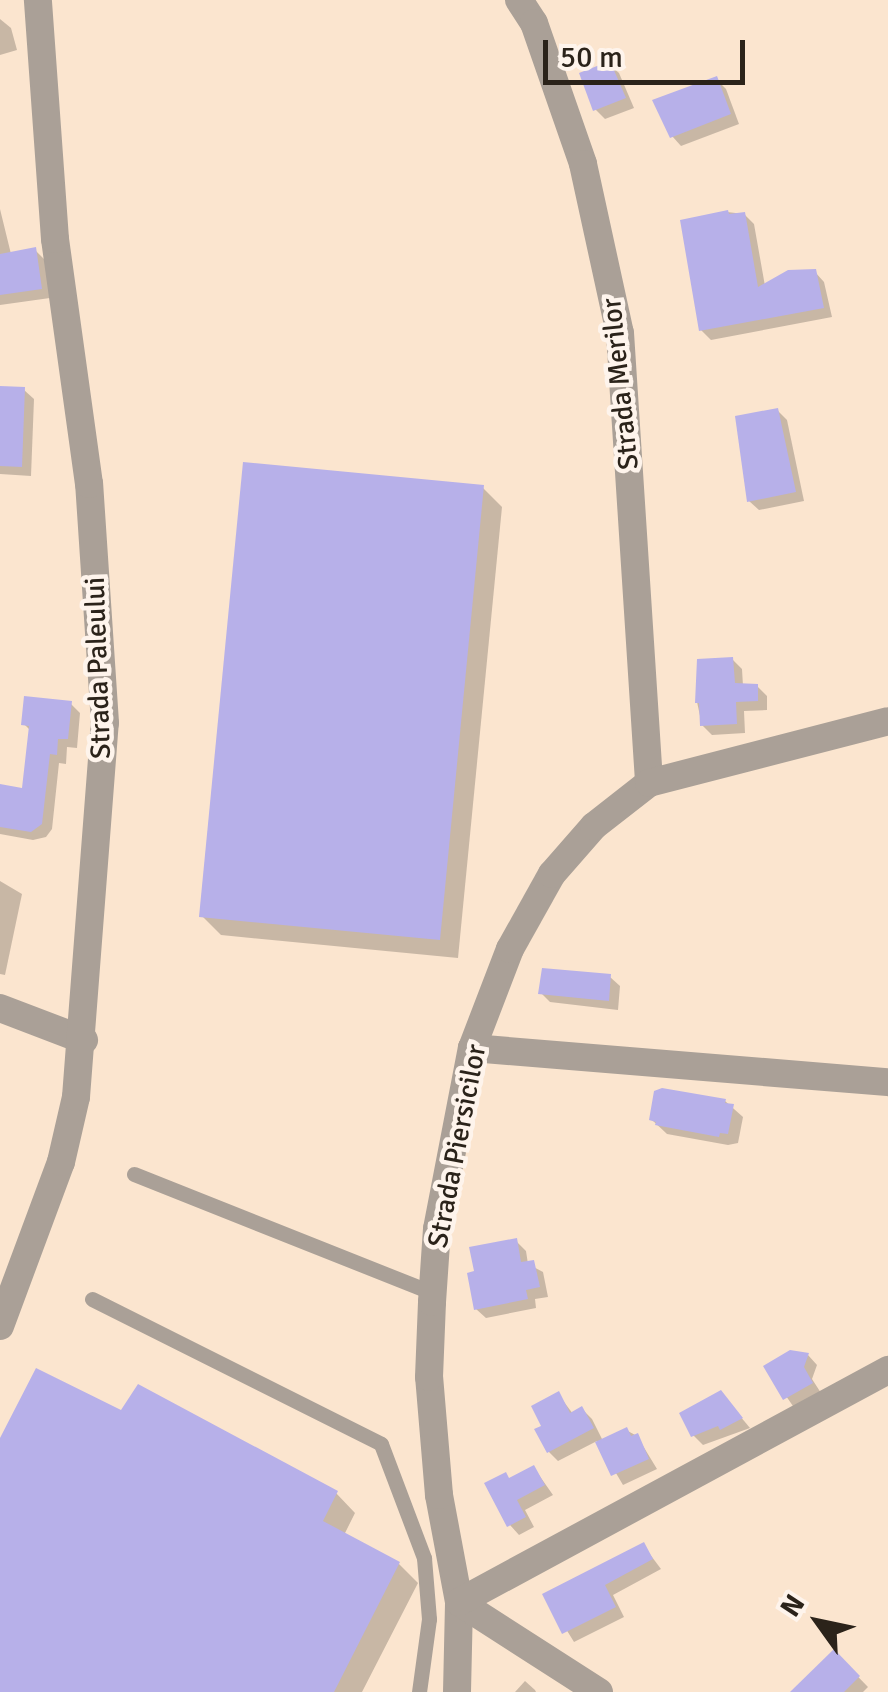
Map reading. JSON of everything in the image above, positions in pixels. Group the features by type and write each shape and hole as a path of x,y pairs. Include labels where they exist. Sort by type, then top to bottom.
{"street":[{"name":"Strada Paleului","path":"0,1326 61,1162 84,1040 104,723 90,484 56,239 38,0"},
{"name":"Strada Merilor","path":"519,0 534,23 582,164 620,333 650,783"},
{"name":"Strada Piersicilor","path":"457,1692 459,1602 438,1495 429,1377 433,1293 438,1229 472,1048 510,949 552,874 594,826 650,783 888,721"},
{"path":"0,1008 84,1040"},
{"path":"472,1048 888,1082"},
{"path":"599,1692 459,1602 888,1370"}],"lane":[{"path":"134,1174 433,1293"},
{"path":"92,1299 382,1444 424,1558 429,1619 420,1692"}],"building":[{"path":"610,61 626,98 593,111 579,73"},
{"path":"717,76 731,114 670,138 652,100"},
{"path":"728,210 729,214 745,212 758,287 788,270 816,269 824,308 699,331 680,220"},
{"path":"36,247 42,289 0,295 0,254"},
{"path":"0,386 25,387 22,467 0,466"},
{"path":"778,408 796,492 747,502 735,416"},
{"path":"243,462 484,485 440,940 199,917"},
{"path":"733,657 735,683 758,684 758,701 736,702 737,724 700,726 699,703 695,703 697,659"},
{"path":"24,696 72,701 68,739 58,739 57,755 50,754 42,824 31,832 0,827 0,784 22,788 29,726 21,725"},
{"path":"542,968 611,974 609,1001 538,994"},
{"path":"662,1088 726,1099 725,1103 734,1104 728,1134 720,1133 719,1137 655,1125 649,1120 654,1091"},
{"path":"517,1238 521,1262 534,1260 540,1287 526,1290 528,1299 474,1310 467,1273 474,1271 469,1247"},
{"path":"790,1350 809,1353 804,1367 813,1383 783,1400 763,1366"},
{"path":"36,1368 121,1410 138,1384 338,1491 323,1521 400,1562 334,1692 0,1692 0,1438"},
{"path":"721,1390 743,1418 720,1430 718,1426 691,1437 679,1413"},
{"path":"559,1391 570,1413 582,1406 594,1428 547,1453 534,1429 541,1426 531,1406"},
{"path":"627,1427 631,1436 638,1433 649,1459 611,1476 595,1442"},
{"path":"534,1465 545,1485 517,1500 526,1517 507,1527 484,1483 506,1472 509,1478"},
{"path":"644,1542 653,1559 605,1585 616,1607 562,1634 542,1594"},
{"path":"834,1649 860,1676 844,1692 790,1692"}]}
